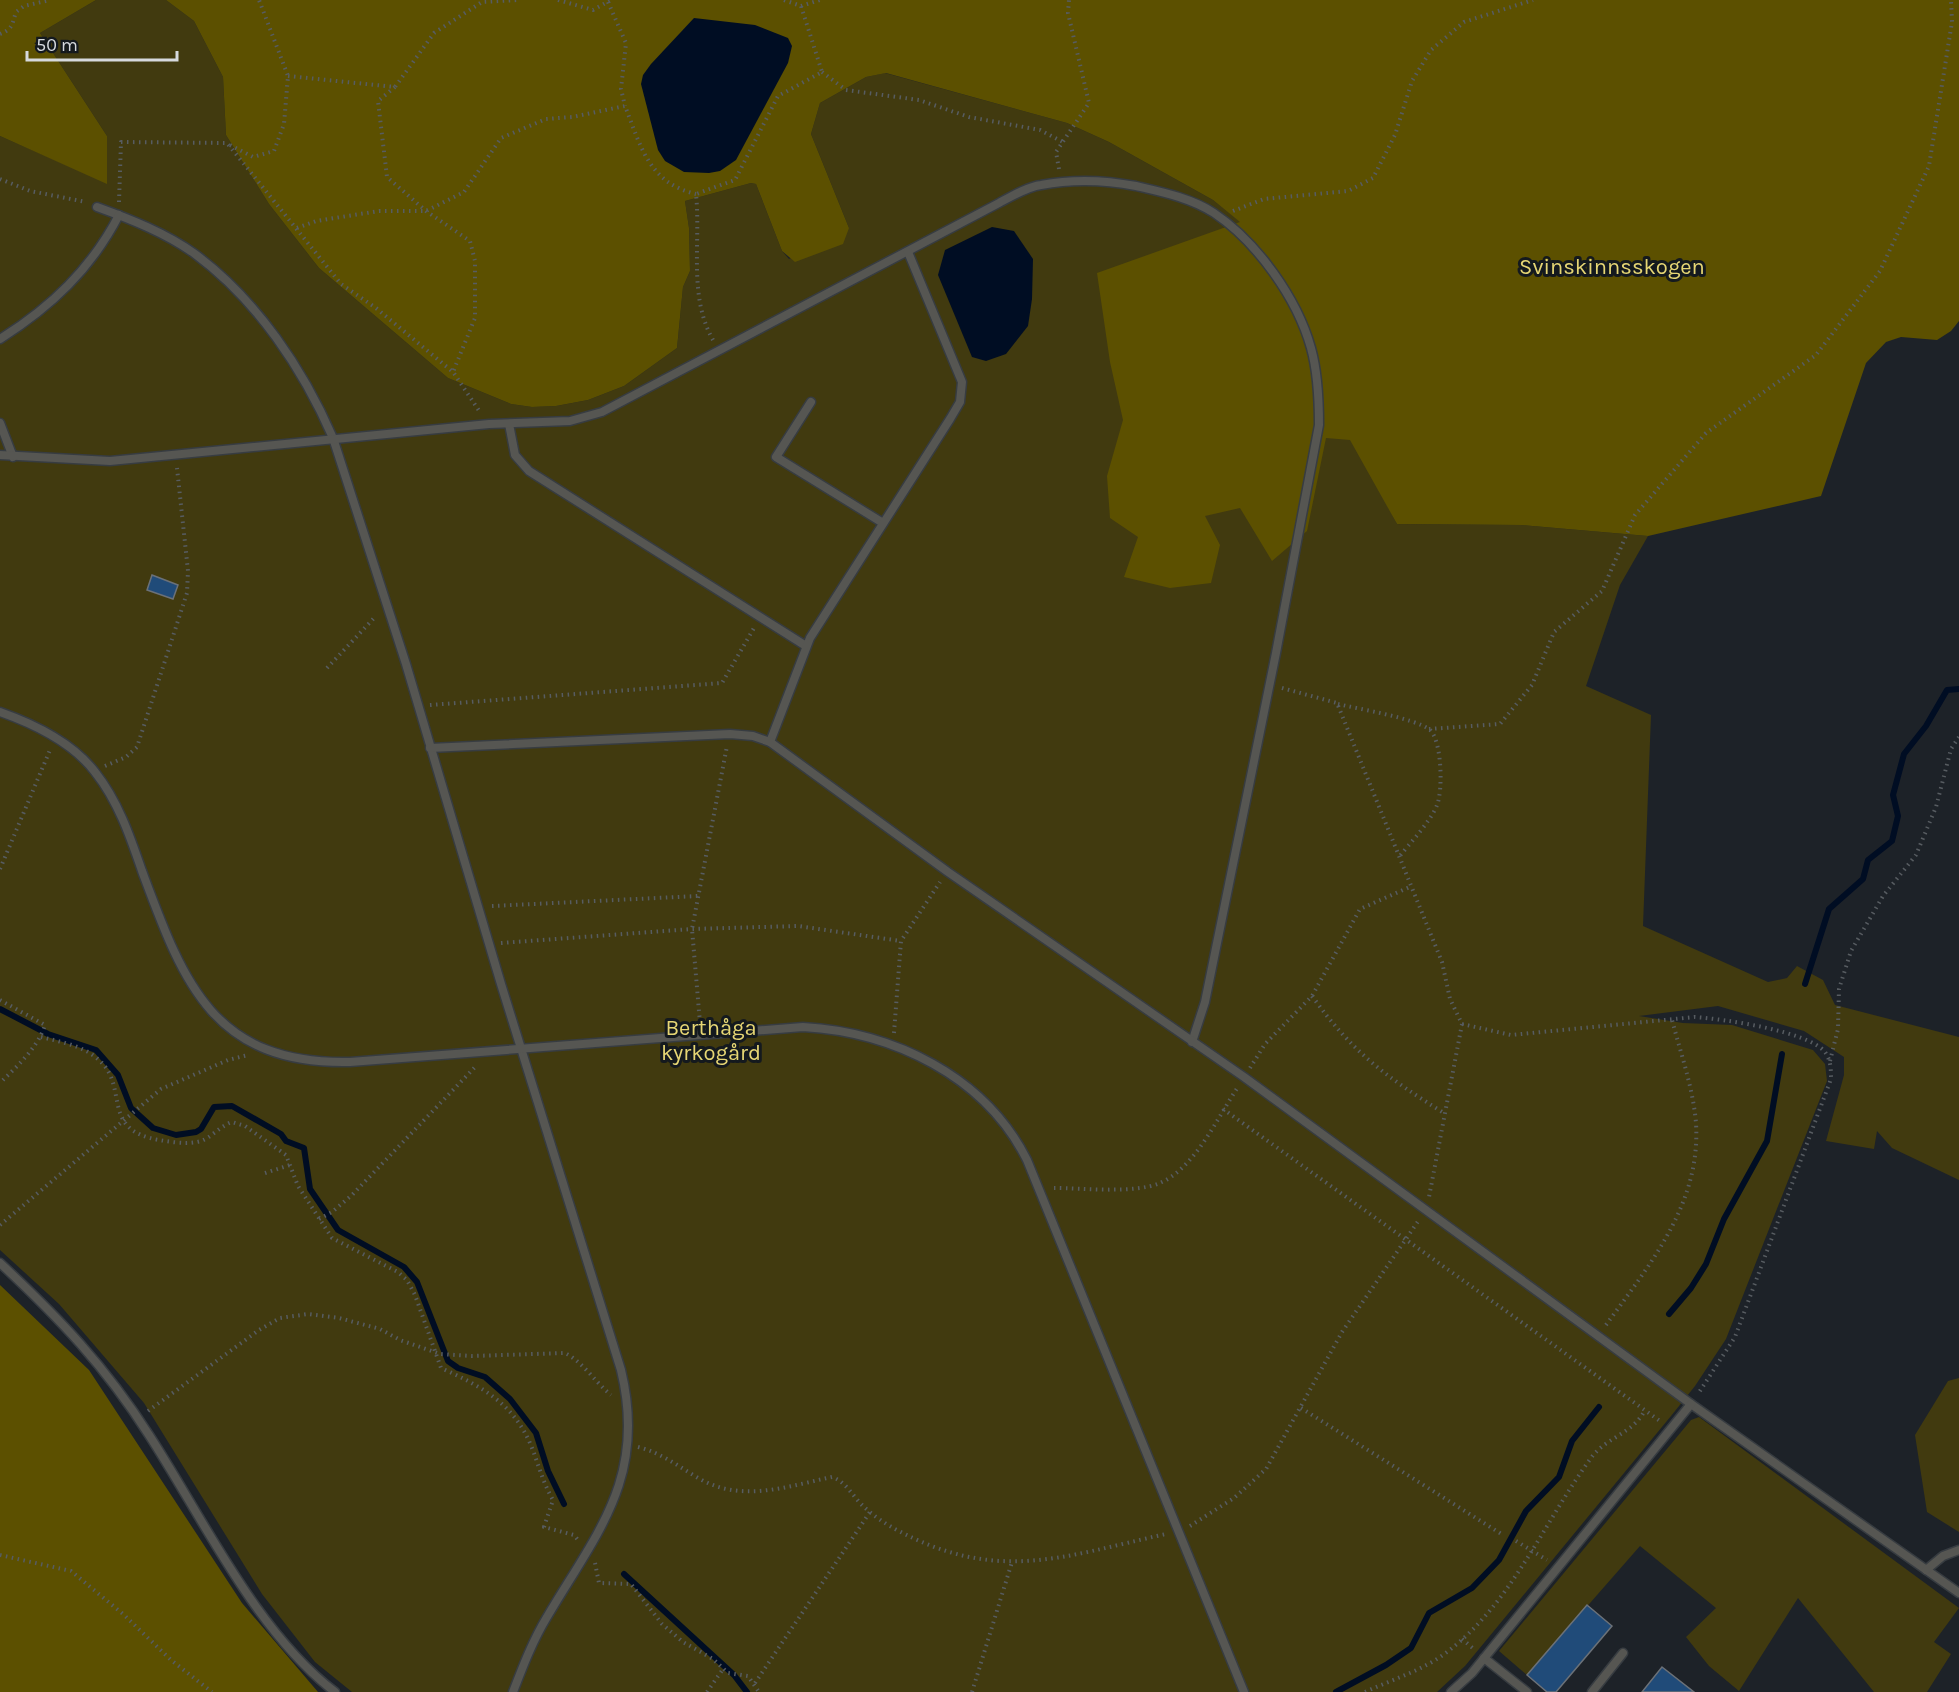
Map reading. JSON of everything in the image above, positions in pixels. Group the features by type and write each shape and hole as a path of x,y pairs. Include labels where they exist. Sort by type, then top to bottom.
{"lane":[{"path":"0,455 93,462 489,424 570,422 602,412 1027,189 1041,185 1088,181 1118,182 1180,198 1219,217 1245,240 1267,266 1296,312 1311,349 1319,398 1317,436 1270,684 1205,1002 1192,1042"},
{"path":"97,207 119,215 194,254 239,294 288,356 320,409 333,438 418,706 621,1370 627,1407 627,1445 615,1498 589,1551 547,1617 513,1692"},
{"path":"0,339 40,313 82,273 108,237 119,215"},
{"path":"770,742 806,646 960,402 962,389 956,364 908,252"},
{"path":"811,402 776,457 883,523"},
{"path":"0,423 13,457"},
{"path":"509,424 514,455 529,471 806,646"},
{"path":"0,712 56,739 94,771 126,826 175,957 186,978 202,1000 225,1024 269,1050 302,1059 337,1062 701,1034 810,1028 845,1031 893,1044 938,1066 982,1101 1015,1140 1039,1188 1244,1692"},
{"path":"430,748 730,734 753,736 770,742 948,872 1244,1077 1691,1404 1959,1593"},
{"path":"0,1263 52,1312 97,1360 138,1418 249,1596 313,1675 335,1692"},
{"path":"1451,1692 1484,1658 1691,1404"},
{"path":"1926,1570 1943,1556 1959,1550"},
{"path":"1592,1692 1623,1653"},
{"path":"1484,1658 1527,1692"}],"path":[{"path":"0,34 9,31 16,12 24,6 50,0"},
{"path":"119,215 121,142 227,143 253,157 274,151 284,124 288,76 259,0"},
{"path":"453,372 475,318 475,261 470,241 426,212 387,177 378,101 395,87 434,33 482,2 517,0"},
{"path":"558,0 593,10 610,1 626,43 621,89 625,106 642,150 657,174 680,190 696,194 735,180 778,96 822,72"},
{"path":"784,0 801,6 820,0"},
{"path":"1061,184 1056,152 1089,103 1068,13 1069,0"},
{"path":"1219,217 1264,199 1348,191 1373,178 1395,135 1412,81 1431,50 1464,22 1533,0"},
{"path":"1270,684 1429,729 1500,724 1532,685 1554,632 1602,591 1635,515 1707,433 1816,356 1880,271 1929,166 1952,22 1952,0"},
{"path":"801,6 822,72 846,90 919,100 969,117 1040,130 1064,142"},
{"path":"288,76 395,87"},
{"path":"297,228 316,221 379,211 426,212 464,192 501,138 546,119 572,117 625,106"},
{"path":"227,143 341,284 376,308 453,372 489,424"},
{"path":"0,179 30,191 97,207"},
{"path":"696,194 699,226 697,281 702,321 718,350"},
{"path":"94,771 126,757 137,747 187,593 189,571 177,455"},
{"path":"327,668 386,605"},
{"path":"418,706 722,683 760,617"},
{"path":"627,1445 662,1455 702,1481 745,1492 761,1492 832,1477 839,1479 870,1512 892,1528 940,1550 983,1561 1012,1562 1052,1559 1179,1530 1202,1521 1251,1485 1266,1469 1352,1316 1426,1209 1462,1024 1450,999 1442,962 1337,703"},
{"path":"1399,857 1437,806 1440,788 1439,747 1429,729"},
{"path":"701,1034 692,929 730,734"},
{"path":"1691,1404 1735,1337 1831,1079 1830,1061 1838,1029 1839,989 1851,951 1883,896 1916,855 1936,807 1951,749 1959,737"},
{"path":"0,868 56,739"},
{"path":"893,1044 901,941 948,872"},
{"path":"1039,1188 1126,1188 1159,1184 1187,1163 1264,1044 1312,996 1359,909 1412,886"},
{"path":"478,907 698,896"},
{"path":"489,943 692,929 798,926 901,941"},
{"path":"1312,996 1338,1032 1368,1059 1396,1083 1444,1113"},
{"path":"0,1000 45,1025 41,1037 0,1083"},
{"path":"1462,1024 1511,1035 1695,1017 1737,1021 1814,1043 1825,1052 1830,1061"},
{"path":"1599,1335 1663,1246 1681,1212 1691,1180 1695,1150 1695,1123 1690,1090 1672,1020"},
{"path":"41,1037 69,1044 100,1061 109,1074 123,1121 135,1132 148,1137 184,1143 201,1140 230,1123 238,1123 281,1151 290,1165 298,1186 332,1238 398,1272 407,1280 438,1353 441,1368 496,1396 516,1420 531,1446 544,1485 553,1500 544,1527 574,1535 589,1551"},
{"path":"0,1225 161,1089 228,1060 269,1050"},
{"path":"319,1219 332,1212 352,1194 491,1051"},
{"path":"1223,1109 1671,1429"},
{"path":"266,1173 290,1165"},
{"path":"138,1418 259,1330 280,1318 308,1314 339,1318 380,1329 400,1340 438,1353 454,1355 565,1353 574,1357 592,1379 627,1407"},
{"path":"1301,1407 1503,1535"},
{"path":"1365,1692 1418,1670 1455,1645 1509,1585 1593,1455 1635,1425 1645,1410"},
{"path":"755,1683 870,1512"},
{"path":"1516,1541 1531,1550"},
{"path":"0,1555 19,1557 71,1571 123,1614 171,1660 212,1692"},
{"path":"972,1692 1012,1562"},
{"path":"598,1583 632,1585 662,1624 728,1673 745,1674 755,1683 759,1692"},
{"path":"707,1692 723,1669"}],"green space":[{"path":"0,0 96,0 40,33 107,136 107,184 0,136"},
{"name":"Berthåga kyrkogård","path":"96,0 166,0 194,21 223,77 226,135 269,204 319,268 448,378 511,404 532,407 556,406 588,400 624,386 677,348 683,287 690,271 689,228 685,201 751,183 756,184 782,251 789,259 849,228 811,134 820,103 866,77 885,73 1067,123 1109,142 1213,200 1241,222 1397,524 1521,525 1648,536 1620,585 1586,686 1651,715 1643,926 1768,982 1787,978 1797,966 1823,980 1835,1005 1959,1037 1959,1180 1892,1148 1877,1131 1874,1149 1826,1141 1844,1075 1844,1057 1804,1031 1718,1006 1639,1016 1683,1023 1732,1025 1813,1050 1825,1064 1827,1081 1726,1339 1695,1386 1671,1416 1465,1666 1437,1692 352,1692 315,1662 262,1594 144,1403 59,1304 0,1250 0,136 107,183 107,136 40,33"},
{"name":"Svinskinnsskogen","path":"166,0 1959,0 1959,321 1951,331 1937,340 1901,337 1886,342 1866,363 1821,496 1648,536 1521,525 1397,524 1350,440 1326,438 1307,531 1272,561 1240,508 1205,516 1220,545 1211,583 1170,588 1124,577 1138,537 1110,518 1107,476 1123,420 1110,362 1097,273 1240,222 1213,200 1109,142 1067,123 886,73 866,77 820,103 811,134 849,228 843,244 795,262 782,251 756,184 751,183 685,201 689,228 690,271 683,287 677,348 624,386 588,400 556,406 532,407 511,404 448,378 319,268 269,204 226,135 223,77 194,21"},
{"path":"0,1285 89,1370 242,1603 318,1692 0,1692"},
{"path":"1959,1378 1959,1532 1927,1512 1915,1435 1948,1381"},
{"path":"1699,1417 1959,1608 1934,1642 1951,1654 1927,1692 1874,1692 1798,1598 1739,1691 1709,1666 1686,1637 1716,1608 1640,1546 1527,1675 1499,1651 1691,1420"}],"water":[{"path":"694,18 755,25 788,38 792,46 788,63 736,160 720,171 709,173 684,172 665,161 658,150 641,84 643,75 651,64"},
{"path":"992,227 1014,231 1033,259 1032,299 1028,326 1006,354 986,361 972,357 938,275 945,250"}],"building":[{"path":"152,575 178,585 173,599 147,590"},
{"path":"1587,1605 1612,1626 1556,1692 1547,1692 1527,1675"},
{"path":"1662,1667 1694,1692 1642,1692"}],"waterway":[{"path":"1805,984 1829,909 1863,879 1868,860 1892,841 1898,816 1893,795 1904,754 1926,726 1947,690 1959,689"},
{"path":"0,1009 48,1034 96,1050 118,1075 131,1108 153,1128 176,1135 196,1132 201,1129 214,1107 232,1106 281,1134 286,1141 304,1148 310,1189 338,1230 404,1267 417,1282 448,1361 458,1368 485,1377 510,1399 536,1433 548,1471 564,1504"},
{"path":"1669,1314 1691,1288 1706,1264 1724,1219 1767,1141 1782,1054"},
{"path":"1336,1692 1386,1665 1411,1648 1429,1613 1472,1588 1499,1560 1526,1511 1559,1477 1572,1441 1599,1407"},
{"path":"624,1574 734,1675 747,1692"}]}
